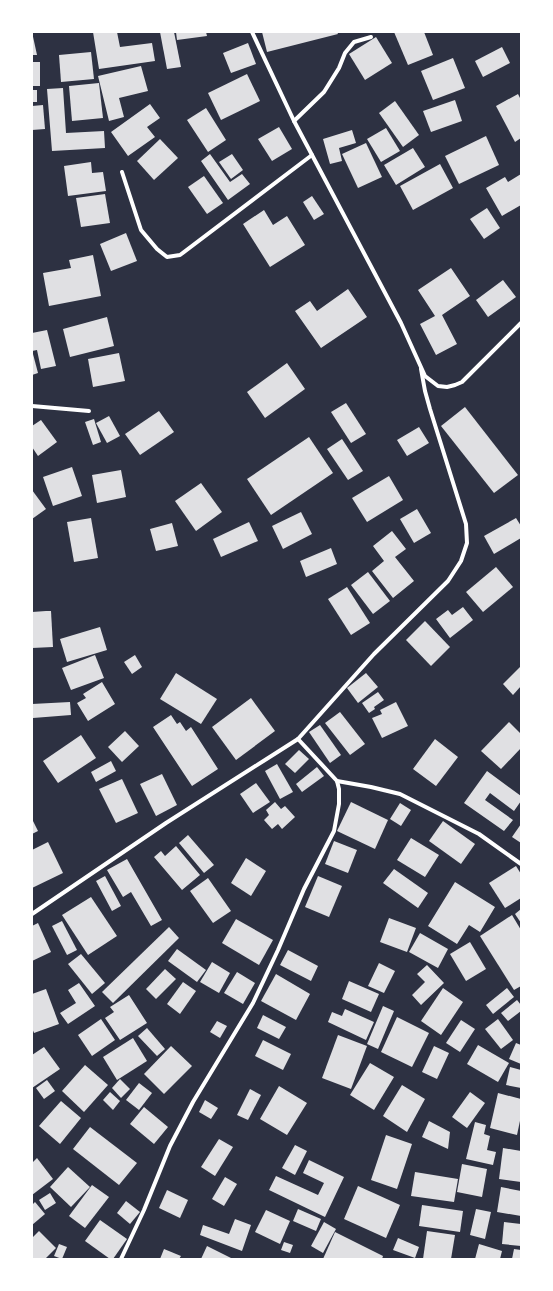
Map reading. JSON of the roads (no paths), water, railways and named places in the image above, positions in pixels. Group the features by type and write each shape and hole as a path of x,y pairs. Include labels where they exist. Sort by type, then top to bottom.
{"street":[{"path":"252,32 294,120 401,323 425,376 438,386 455,386 462,382 521,323"},
{"path":"294,120 324,92 339,68 345,53 354,42 371,37"},
{"path":"122,172 141,230 157,249 167,257 180,255 312,155"},
{"path":"32,914 166,823 298,739 374,654 448,581 461,561 467,543 466,524 430,409 421,369"},
{"path":"32,406 89,411"},
{"path":"122,1259 170,1146 193,1102 253,1003 304,889 334,831 339,804 339,789 337,781 298,739"},
{"path":"337,781 400,794 479,834 521,864"}]}
